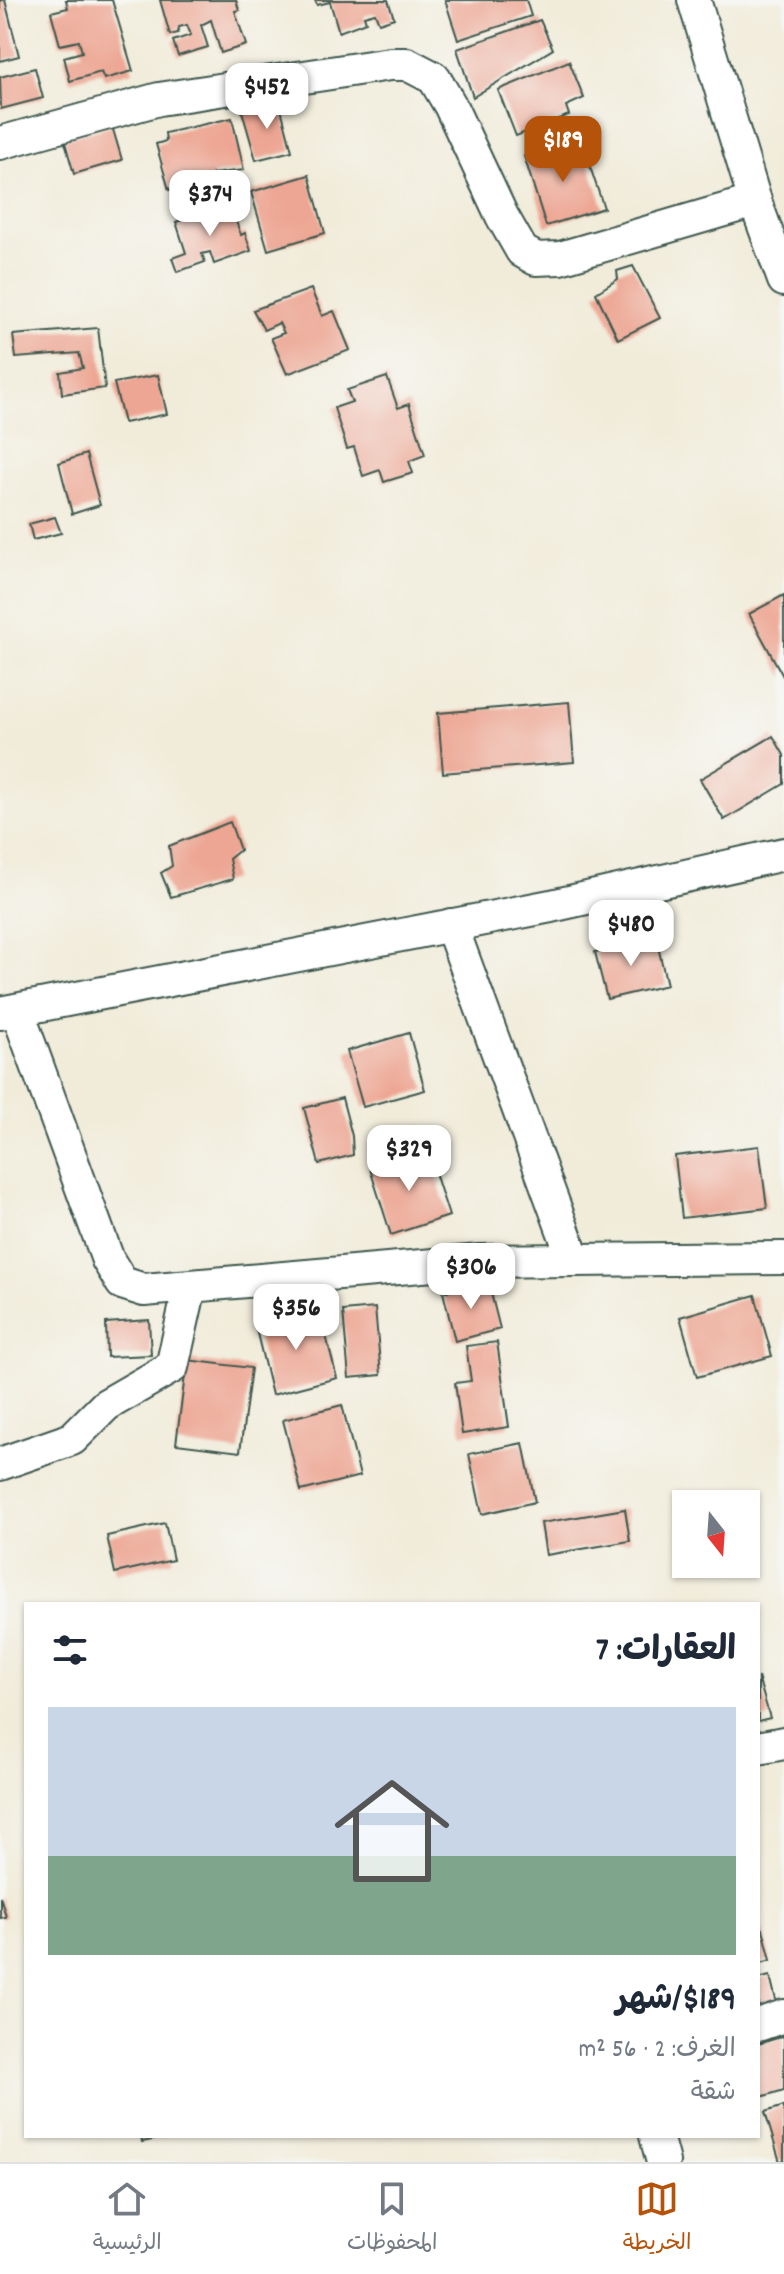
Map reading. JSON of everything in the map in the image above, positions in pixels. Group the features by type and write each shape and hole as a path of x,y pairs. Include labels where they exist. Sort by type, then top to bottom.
{"street":[{"path":"694,0 755,201 784,280"},
{"path":"0,143 159,99 407,64 434,78 450,105 502,216 522,251 536,259 560,258 755,201"},
{"path":"784,854 451,925 9,1011 108,1260 122,1283 144,1290 480,1261 784,1258"},
{"path":"451,925 574,1260"},
{"path":"0,1464 72,1439 106,1405 172,1367 190,1287"},
{"path":"760,1748 784,1743"},
{"path":"760,2024 784,2016"},
{"path":"657,2138 663,2162"}],"building":[{"path":"0,0 5,0 19,56 0,61"},
{"path":"66,0 112,0 133,71 104,79 101,72 70,81 64,57 82,52 79,41 60,45 51,12 68,8"},
{"path":"160,0 236,0 239,10 235,11 246,45 221,53 211,20 201,25 208,47 178,56 173,41 191,35 187,25 170,35"},
{"path":"315,0 388,0 394,18 379,23 375,13 364,16 366,22 339,32 330,2 317,5"},
{"path":"445,0 526,0 531,16 458,40"},
{"path":"540,20 553,49 473,97 457,49"},
{"path":"569,61 584,98 566,106 569,115 516,136 498,90"},
{"path":"35,68 43,98 1,109 0,77"},
{"path":"279,101 292,151 256,160 242,111"},
{"path":"232,118 244,170 213,174 215,179 169,190 156,144 166,141 165,133"},
{"path":"112,126 122,160 74,174 64,139"},
{"path":"558,143 562,154 583,146 604,208 546,226 524,156"},
{"path":"309,175 325,233 268,250 251,192"},
{"path":"230,205 241,235 245,233 251,251 214,264 210,252 202,254 205,262 177,272 172,258 186,253 176,222"},
{"path":"633,266 660,318 618,339 596,293 618,279 617,271"},
{"path":"311,289 322,316 334,311 350,350 287,374 271,338 284,333 279,323 264,330 253,310"},
{"path":"98,328 105,388 62,394 60,372 83,368 79,353 16,358 13,335"},
{"path":"158,375 167,414 124,423 114,383"},
{"path":"387,377 398,408 409,404 425,455 409,461 413,473 384,482 380,470 363,476 354,447 347,449 334,408 352,402 347,390"},
{"path":"86,454 100,505 72,514 59,463"},
{"path":"55,517 61,533 33,540 29,524"},
{"path":"784,595 784,678 749,614"},
{"path":"569,702 574,762 443,773 438,713"},
{"path":"773,736 784,755 784,784 724,820 700,779"},
{"path":"230,822 240,850 229,859 233,879 171,897 161,873 172,866 169,846"},
{"path":"656,938 667,985 607,999 595,952"},
{"path":"409,1033 425,1090 363,1107 347,1051"},
{"path":"342,1098 352,1136 353,1155 319,1164 304,1108"},
{"path":"759,1146 767,1208 682,1218 675,1156"},
{"path":"428,1151 449,1216 391,1235 370,1169"},
{"path":"488,1281 500,1329 455,1341 443,1292"},
{"path":"755,1295 772,1356 697,1377 680,1317"},
{"path":"375,1308 381,1375 349,1378 343,1311"},
{"path":"319,1309 337,1378 272,1395 255,1325"},
{"path":"149,1320 151,1355 107,1357 106,1323"},
{"path":"497,1342 509,1427 462,1434 455,1383 471,1381 466,1346"},
{"path":"187,1360 251,1368 240,1452 176,1444"},
{"path":"342,1405 360,1476 301,1491 283,1420"},
{"path":"523,1443 535,1502 482,1514 469,1454"},
{"path":"625,1509 630,1541 546,1555 541,1523"},
{"path":"165,1523 173,1560 115,1573 107,1536"},
{"path":"760,1684 770,1718 760,1720"},
{"path":"0,1896 6,1917 0,1918"},
{"path":"763,1929 771,1960 760,1963 760,1930"},
{"path":"770,1976 778,2008 760,2012 760,1978"},
{"path":"784,2036 784,2090 760,2097 760,2043"},
{"path":"784,2106 784,2160 780,2162 765,2112"},
{"path":"141,2138 162,2138 142,2142"}]}
